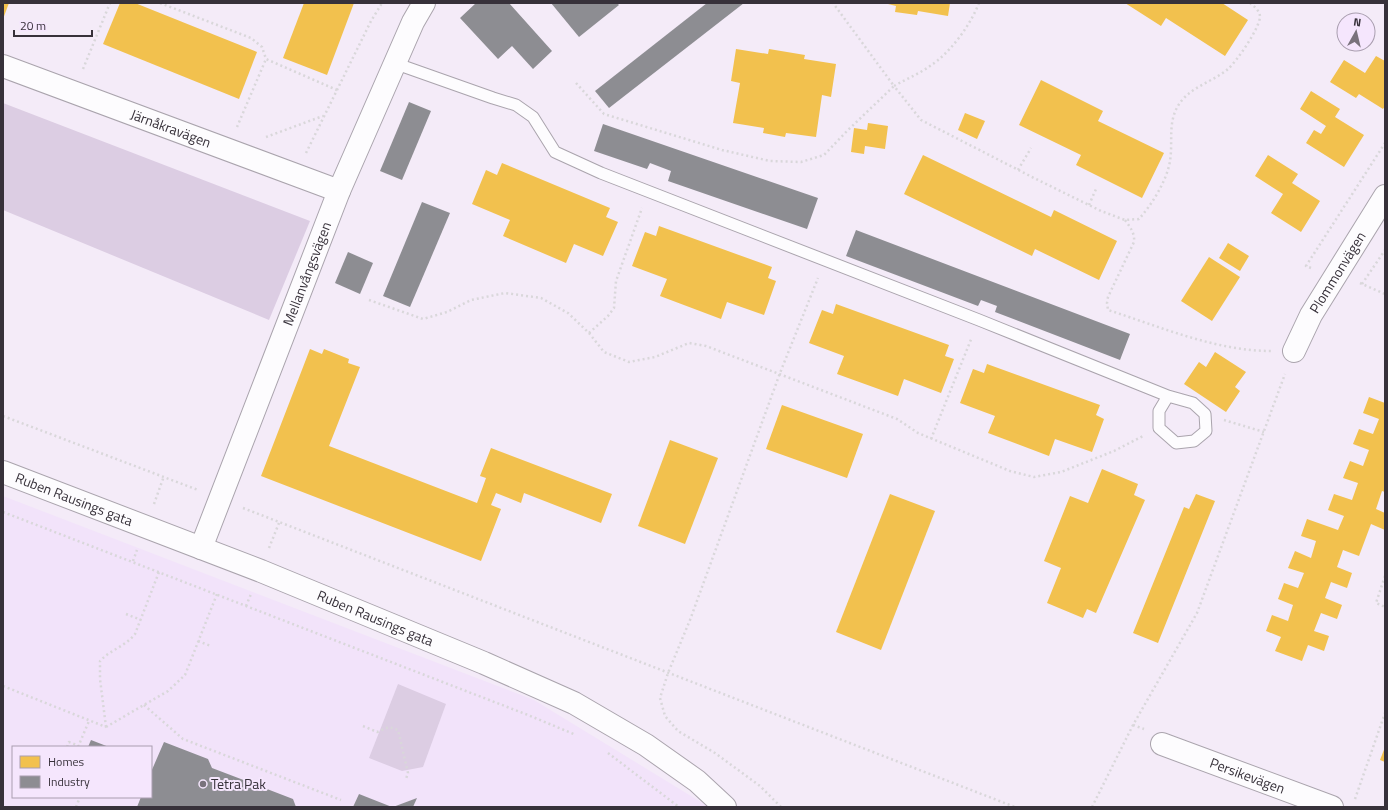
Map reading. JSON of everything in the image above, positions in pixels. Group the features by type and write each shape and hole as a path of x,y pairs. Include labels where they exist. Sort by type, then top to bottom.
{"street":[{"name":"Mellanvångsvägen","path":"201,548 339,191 394,63 413,22 424,3"},
{"name":"Järnåkravägen","path":"3,66 339,191"},
{"name":"Plommonvägen","path":"1294,351 1311,315 1385,196"},
{"name":"Ruben Rausings gata","path":"3,472 260,571 484,663 574,703 646,745 697,781 725,807"},
{"name":"Persikevägen","path":"1162,744 1332,807"}],"lane":[{"path":"394,63 516,105 534,117 555,152 601,173 979,320 1168,396 1193,402 1205,414 1206,431 1194,441 1176,443 1159,428 1159,411 1168,396"}],"path":[{"path":"83,70 110,3"},
{"path":"160,3 251,38 262,47 266,59 236,129"},
{"path":"295,175 371,21 382,3"},
{"path":"833,3 920,120 1089,205 1125,220 1139,219 1149,208 1166,176 1170,165 1172,119 1177,108 1185,97 1228,69 1243,50 1257,28 1260,17 1257,8 1250,3"},
{"path":"576,83 604,114 722,150 770,161 801,162 824,155 894,86 930,66 955,43 979,3"},
{"path":"266,59 337,90"},
{"path":"261,138 324,116"},
{"path":"1333,278 1306,266 1385,143"},
{"path":"1018,170 1031,148"},
{"path":"1089,205 1096,189"},
{"path":"589,333 608,316 614,308 616,281 649,191"},
{"path":"1092,807 1133,724 1197,613 1294,351 1257,351 1220,346 1108,310 1108,297 1134,242 1132,229 1125,220"},
{"path":"1362,284 1385,250"},
{"path":"781,807 760,786 716,753 678,731 665,716 660,698 780,374 825,260"},
{"path":"369,300 423,319 447,312 471,300 505,293 541,298 568,312 589,333 604,352 629,362 655,357 689,343 706,346 897,419 918,434 1010,471 1034,477 1061,472 1114,451 1159,428"},
{"path":"931,439 979,320"},
{"path":"1205,414 1264,432"},
{"path":"3,416 164,476 1014,807"},
{"path":"3,512 528,715 580,737"},
{"path":"106,728 100,679 100,661 111,651 131,640 136,634 159,572"},
{"path":"1385,576 1376,603 1385,607"},
{"path":"106,728 168,690 185,675 217,594"},
{"path":"126,614 141,620"},
{"path":"198,641 211,646"},
{"path":"3,686 106,728"},
{"path":"144,705 183,739 341,800"},
{"path":"1355,800 1385,713"},
{"path":"78,746 89,721"},
{"path":"363,726 377,732 389,727 398,730 408,772 406,779"},
{"path":"67,746 69,742 76,746"},
{"path":"603,750 679,807"}],"shaded area":[{"path":"3,103 310,221 269,320 3,210"},
{"path":"3,496 534,700 709,807 3,807"},
{"path":"398,684 446,704 423,767 402,771 369,758"}],"building: Homes":[{"path":"3,3 9,3 3,19"},
{"path":"120,3 135,3 257,52 239,99 103,44"},
{"path":"304,3 354,3 327,75 283,58"},
{"path":"884,3 950,3 948,16 918,11 917,15 895,12 896,6"},
{"path":"1125,3 1222,3 1248,20 1225,56 1166,18 1161,26"},
{"path":"736,49 768,54 769,49 805,55 804,59 836,64 831,97 822,95 816,137 786,133 785,137 763,133 764,128 733,123 740,83 731,81"},
{"path":"1376,56 1385,61 1385,106 1383,109 1359,94 1356,98 1330,82 1344,60 1365,73"},
{"path":"1041,80 1103,111 1098,121 1164,153 1142,198 1076,165 1081,155 1019,125"},
{"path":"1311,91 1340,109 1335,117 1364,135 1344,167 1306,143 1314,130 1321,134 1326,126 1300,109"},
{"path":"965,113 985,121 977,139 958,130"},
{"path":"868,123 888,126 885,149 865,146 864,154 851,152 854,128 867,130"},
{"path":"923,155 1051,217 1054,210 1117,241 1099,280 1035,249 1032,256 904,194"},
{"path":"1268,155 1298,174 1292,183 1320,201 1301,232 1271,213 1283,194 1255,176"},
{"path":"502,163 610,208 606,217 618,222 603,256 574,244 566,263 503,236 510,220 472,204 486,170 497,175"},
{"path":"659,226 772,267 768,278 776,281 764,315 727,302 721,319 660,296 667,279 632,266 645,232 656,236"},
{"path":"1228,243 1249,256 1240,271 1219,258"},
{"path":"1209,257 1240,277 1212,321 1181,301"},
{"path":"836,304 949,345 945,356 954,359 941,393 904,379 898,396 837,374 844,356 809,343 822,310 833,314"},
{"path":"310,349 322,354 324,349 349,359 348,363 360,367 329,446 477,503 486,478 480,476 491,448 612,494 601,523 524,493 521,503 496,493 491,505 501,509 481,561 261,476"},
{"path":"1215,352 1246,372 1235,387 1240,391 1226,412 1184,384 1199,362 1206,367"},
{"path":"987,364 1100,405 1096,415 1104,419 1092,452 1055,439 1049,456 988,433 995,416 960,403 973,369 984,373"},
{"path":"1369,397 1385,403 1385,492 1382,491 1376,509 1385,513 1385,530 1371,524 1359,556 1343,550 1337,567 1352,573 1347,588 1331,582 1325,598 1342,605 1337,619 1321,613 1314,631 1329,636 1324,651 1308,645 1302,661 1275,651 1281,637 1266,631 1272,615 1288,621 1293,605 1278,599 1284,583 1298,588 1304,573 1288,568 1295,551 1311,558 1316,541 1301,536 1307,519 1338,530 1344,516 1328,510 1334,494 1352,500 1358,483 1343,478 1350,461 1363,466 1369,450 1353,444 1359,429 1373,434 1379,419 1363,413"},
{"path":"782,405 863,434 847,478 766,449"},
{"path":"670,440 718,458 685,544 638,526"},
{"path":"1102,469 1138,484 1134,495 1145,500 1096,613 1087,609 1083,618 1047,603 1061,568 1044,561 1070,496 1088,503"},
{"path":"890,494 935,511 881,650 836,632"},
{"path":"1196,494 1215,501 1158,643 1133,633 1184,507 1189,509"},
{"path":"1385,747 1385,762 1380,760"}],"building: Industry":[{"path":"476,3 509,3 552,51 533,69 512,46 498,59 460,18"},
{"path":"551,3 617,3 619,5 579,37"},
{"path":"707,3 744,3 609,108 595,91"},
{"path":"409,102 431,111 402,180 380,171"},
{"path":"603,124 818,198 807,229 668,181 671,171 650,163 647,169 594,151"},
{"path":"422,202 450,213 410,307 383,296"},
{"path":"856,230 1130,334 1120,360 995,312 997,306 981,300 978,306 846,256"},
{"path":"348,252 373,263 360,294 335,283"},
{"path":"91,740 106,746 88,746"},
{"name":"Tetra Pak","path":"164,742 208,759 212,768 293,799 296,807 137,807 141,798 152,798 152,770"},
{"path":"359,794 392,807 353,807"},
{"path":"417,798 413,807 393,807"}],"place":[{"name":"Tetra Pak","path":"203,784"}]}
